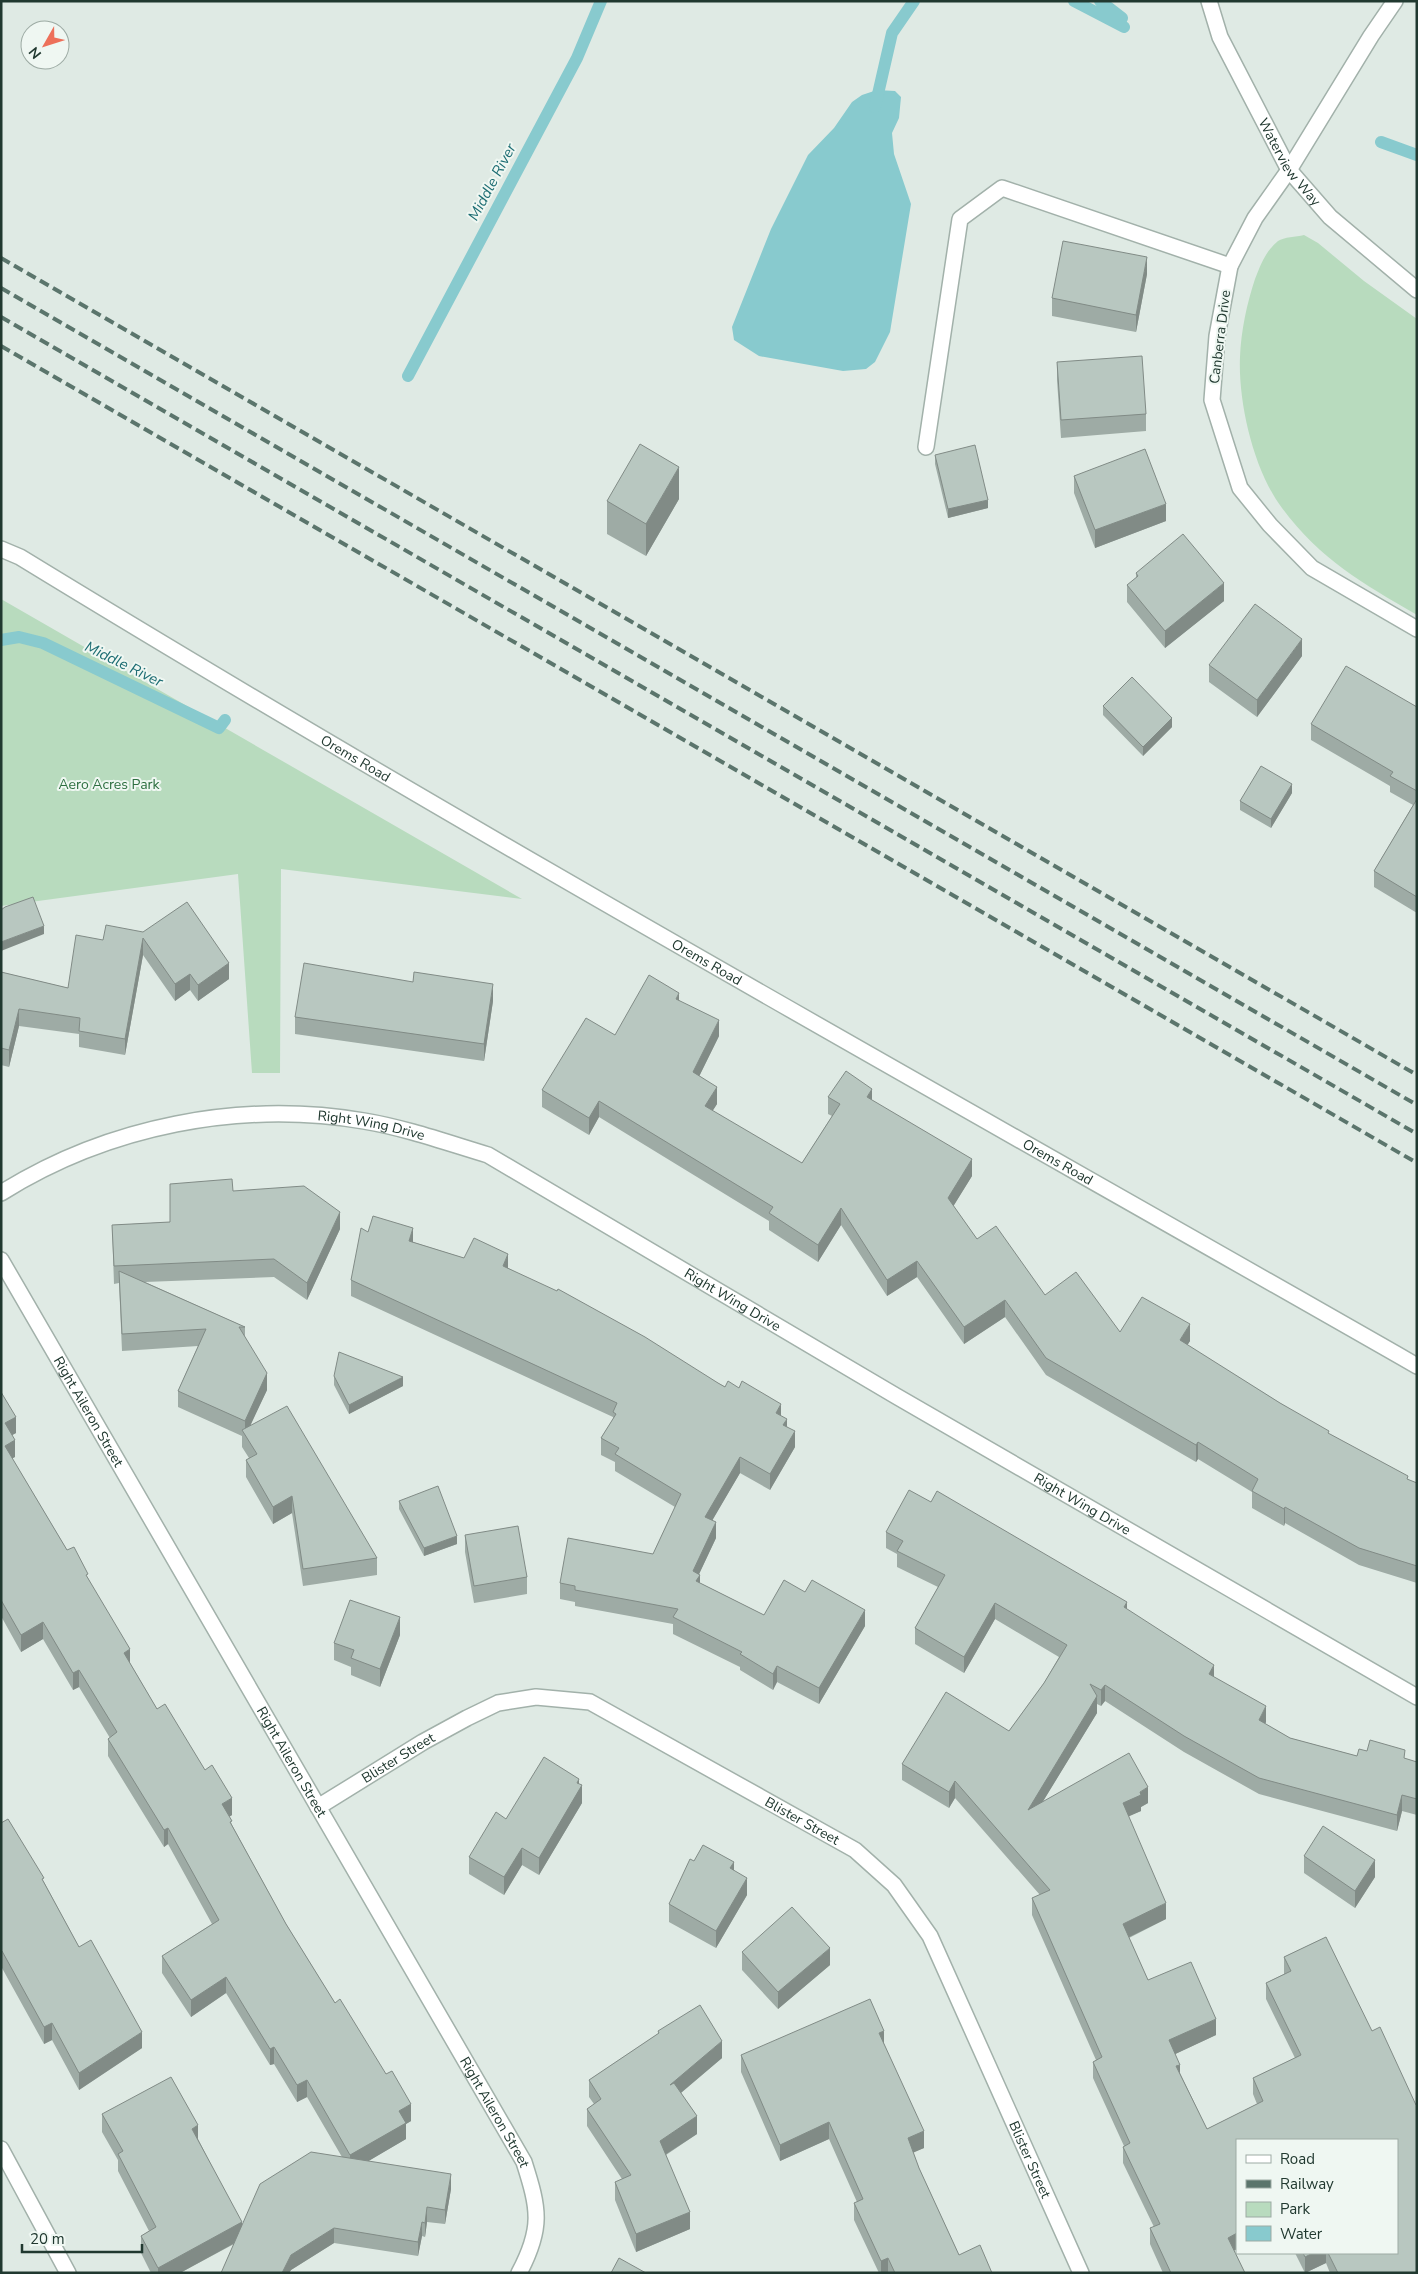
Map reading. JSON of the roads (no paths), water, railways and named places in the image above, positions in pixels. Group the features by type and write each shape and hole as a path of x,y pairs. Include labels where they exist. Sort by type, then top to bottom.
{"street":[{"name":"Waterview Way","path":"1209,1 1220,37 1289,170 1330,217 1417,290"},
{"name":"Canberra Drive","path":"1395,1 1371,36 1289,170 1254,218 1230,266 1217,336 1212,400 1240,488 1270,525 1312,568 1417,629"},
{"path":"926,446 960,219 1002,188 1230,266"},
{"name":"Orems Road","path":"1,548 20,557 224,681 608,906 1417,1366"},
{"name":"Right Wing Drive","path":"1,1193 71,1155 158,1126 247,1114 309,1114 366,1121 431,1138 488,1156 896,1396 1417,1697"},
{"name":"Right Aileron Street","path":"1,1260 524,2162 534,2193 537,2227 529,2253 519,2273"},
{"name":"Blister Street","path":"318,1807 423,1742 467,1718 498,1703 536,1697 590,1702 855,1850 894,1885 930,1936 1081,2273"},
{"path":"1,2149 68,2273"}],"water":[{"path":"877,90 895,91 901,97 899,118 892,133 894,154 911,204 890,332 875,362 866,369 843,371 759,356 734,340 732,327 771,229 808,155 834,128 852,102 862,95"}],"waterway":[{"name":"Middle River","path":"408,376 577,58 601,1"},
{"path":"875,107 892,33 914,1"},
{"path":"1074,1 1124,27"},
{"path":"1100,1 1122,18"},
{"path":"1381,142 1417,155"},
{"name":"Middle River","path":"1,640 19,637 43,643 219,728 225,720"}],"railway":[{"path":"1,258 1417,1075"},
{"path":"1,288 1417,1105"},
{"path":"1,317 1417,1134"},
{"path":"1,346 1417,1163"}],"park label":[{"name":"Aero Acres Park","path":"109,784"}]}
